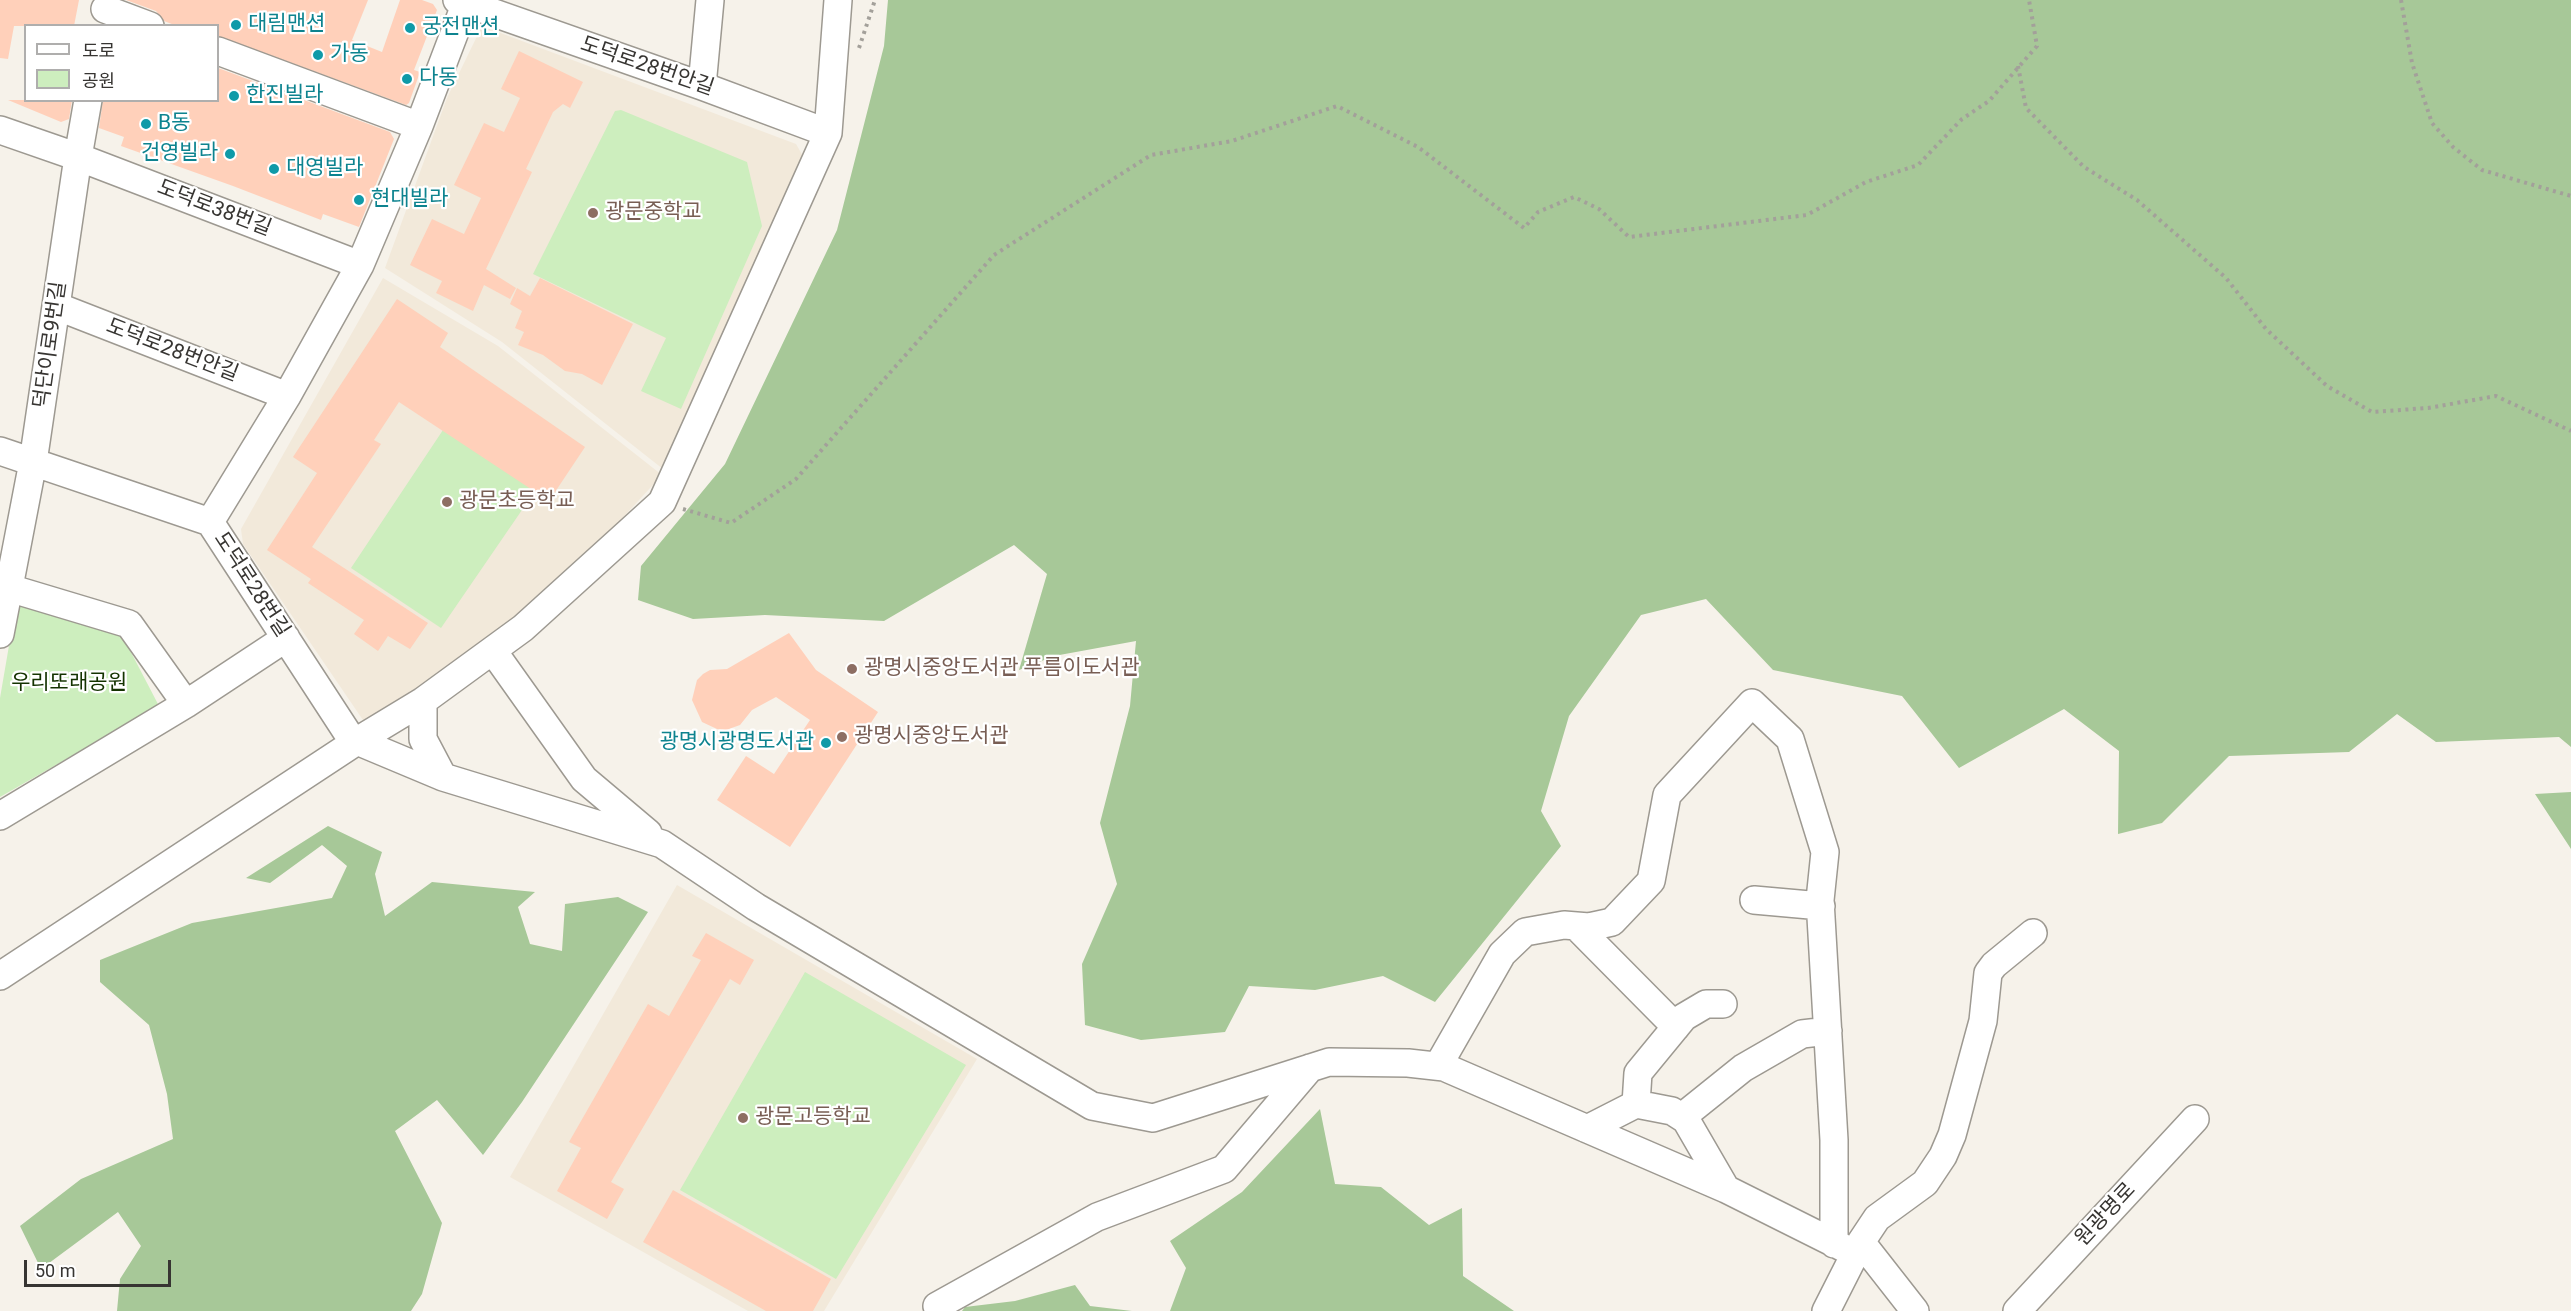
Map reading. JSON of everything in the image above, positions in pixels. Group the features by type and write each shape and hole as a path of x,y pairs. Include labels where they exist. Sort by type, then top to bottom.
{"street":[{"path":"702,86 710,0"},
{"path":"0,976 356,742 423,701 493,651 523,628 662,502 828,133 838,0"},
{"name":"도덕로28번안길","path":"210,522 287,396 360,265 419,126 463,1 828,133"},
{"path":"105,11 144,24"},
{"path":"219,51 419,126"},
{"name":"덕단이로9번길","path":"0,634 33,462 88,102"},
{"name":"도덕로38번길","path":"0,130 78,157 360,265"},
{"name":"도덕로28번안길","path":"57,306 287,396"},
{"name":"도덕로28번길","path":"0,451 210,522 356,742"},
{"path":"9,588 129,624 186,704"},
{"path":"0,816 186,704 286,638"},
{"path":"493,651 584,779 662,844 756,907 1092,1106 1153,1118 1329,1062 1408,1062 1438,1066 1726,1189 1850,1247 1915,1311"},
{"path":"423,701 423,739 443,777"},
{"path":"1438,1066 1502,954 1525,932 1564,925 1589,927 1612,922 1651,881 1667,795 1752,702 1790,739 1825,852 1821,906 1834,1140 1850,1247"},
{"path":"356,742 443,777 662,844"},
{"path":"1754,900 1821,906"},
{"path":"1576,926 1676,1027"},
{"path":"1826,1311 1850,1247 1877,1218 1925,1183 1943,1156 1952,1135 1983,1021 1988,973 1994,965 2033,933"},
{"path":"1636,1104 1638,1073 1684,1017 1706,1004 1723,1004"},
{"path":"1682,1117 1743,1068 1802,1034 1828,1031"},
{"path":"937,1306 1096,1217 1224,1169 1311,1068"},
{"path":"1587,1129 1636,1104 1672,1112 1686,1120 1726,1189"},
{"name":"원광명로","path":"2018,1311 2196,1119"}],"path":[{"path":"662,502 731,524 796,479 994,255 1151,155 1232,141 1337,106 1418,147 1524,228 1538,212 1574,197 1599,209 1629,237 1808,215 1866,182 1918,165 1962,119 1989,101 2037,46 2029,0"},
{"path":"2402,0 2412,63 2432,123 2453,147 2482,171 2571,195"},
{"path":"2018,66 2026,108 2084,167 2137,200 2226,278 2266,329 2327,386 2372,412 2428,408 2496,396 2571,431"}],"shaded area":[{"name":"광문중학교","path":"482,26 796,144 804,158 668,473 502,342 385,268 447,98"},
{"name":"광문초등학교","path":"383,278 498,346 662,475 606,536 472,657 365,723 243,544 241,529"},
{"name":"광문고등학교","path":"677,885 977,1059 824,1311 748,1311 510,1177"}],"green space":[{"path":"888,0 2571,0 2571,747 2559,737 2436,742 2397,714 2349,752 2229,756 2162,823 2118,834 2119,751 2064,709 1959,768 1902,696 1773,670 1706,599 1641,615 1569,716 1541,811 1561,846 1435,1002 1383,976 1315,990 1249,986 1225,1032 1141,1040 1085,1025 1082,964 1117,884 1100,823 1130,706 1136,641 1054,656 1019,670 1047,574 1014,545 884,621 765,615 693,619 638,600 641,566 725,464 837,230 884,46"},
{"path":"621,110 747,162 762,226 681,409 641,391 666,338 533,274 615,111"},
{"path":"443,430 535,491 441,628 351,568"},
{"name":"우리또래공원","path":"17,599 122,635 159,706 0,797 0,698"},
{"path":"2571,792 2571,849 2535,794"},
{"path":"328,826 382,852 375,874 385,916 432,882 535,892 518,907 530,944 562,951 565,904 618,897 648,912 522,1102 483,1155 437,1100 395,1131 442,1223 422,1294 411,1311 117,1311 120,1279 141,1246 118,1212 41,1269 20,1226 81,1179 173,1139 167,1094 149,1025 100,982 100,960 192,923 332,898 347,866 322,845 270,883 246,878"},
{"path":"805,972 966,1065 836,1279 680,1190"},
{"path":"1320,1109 1335,1184 1381,1187 1429,1225 1462,1208 1463,1276 1514,1311 1170,1311 1186,1268 1170,1241 1242,1192"},
{"path":"1075,1285 1090,1306 1132,1311 962,1311 965,1307 1015,1301"}],"building":[{"path":"0,0 79,0 74,24 14,26 8,59 0,58"},
{"path":"126,0 368,0 352,40 382,52 400,0 422,0 433,4 437,10 414,70 420,72 409,103 406,105 219,36 219,24 172,24 164,21 156,11"},
{"path":"519,51 583,82 570,108 563,104 553,112 526,169 532,172 486,269 516,288 510,299 484,285 473,311 436,293 442,281 410,265 432,219 464,234 481,198 454,185 484,123 504,132 520,98 501,89"},
{"path":"219,68 390,132 394,139 359,227 323,214 321,220 121,146 124,137 99,128 103,102 219,102"},
{"path":"8,100 72,102 69,119 61,122"},
{"path":"540,278 633,324 602,385 582,374 565,371 543,355 518,345 524,332 515,328 522,311 510,304 517,288 530,296"},
{"path":"397,299 448,333 440,347 585,447 549,501 399,402 374,440 381,444 312,547 428,623 410,649 388,636 378,651 354,634 364,620 308,583 311,579 267,550 317,473 293,457"},
{"name":"광명시광명도서관","path":"789,633 816,670 878,712 790,847 717,800 746,756 774,774 810,720 776,697 752,710 740,725 726,730 717,729 702,722 692,700 697,680 703,674 710,670 727,669"},
{"path":"706,933 754,960 740,985 730,979 611,1182 624,1189 607,1219 557,1191 581,1148 569,1142 648,1004 669,1016 701,960 692,956"},
{"path":"673,1190 831,1279 813,1311 766,1311 643,1242"}],"place":[{"name":"대림맨션","path":"236,25"},
{"name":"궁전맨션","path":"410,28"},
{"name":"가동","path":"318,55"},
{"name":"다동","path":"407,79"},
{"name":"한진빌라","path":"234,96"},
{"name":"B동","path":"146,124"},
{"name":"건영빌라","path":"230,154"},
{"name":"대영빌라","path":"274,169"},
{"name":"현대빌라","path":"359,200"},
{"name":"광문중학교","path":"593,213"},
{"name":"광문초등학교","path":"447,502"},
{"name":"광명시중앙도서관 푸름이도서관","path":"852,669"},
{"name":"광명시중앙도서관","path":"842,737"},
{"name":"광명시광명도서관","path":"826,743"},
{"name":"광문고등학교","path":"743,1118"}]}
